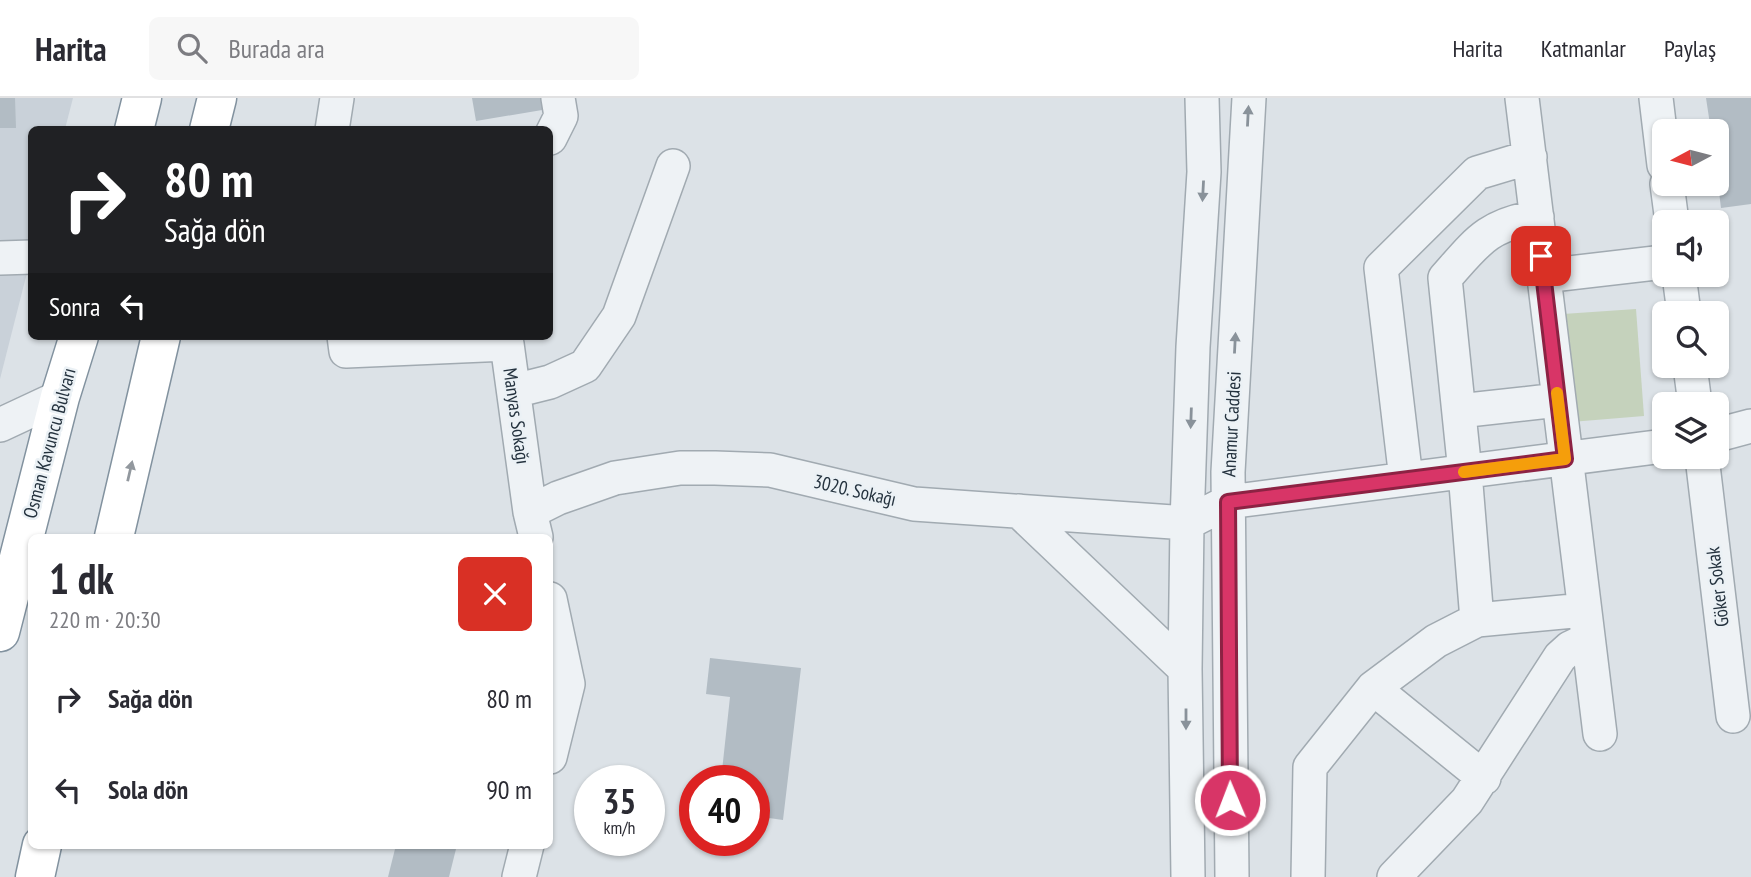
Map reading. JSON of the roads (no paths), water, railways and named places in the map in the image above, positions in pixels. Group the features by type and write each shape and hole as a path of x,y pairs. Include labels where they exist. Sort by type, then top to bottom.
{"highway":[{"path":"135,126 142,98"},
{"path":"210,126 217,98"},
{"name":"Osman Kavuncu Bulvarı","path":"0,632 60,397 78,340"},
{"path":"115,534 160,340"},
{"path":"35,877 41,849"}],"street":[{"path":"333,126 337,98"},
{"path":"553,132 562,116 558,98"},
{"name":"Anamur Caddesi","path":"1188,877 1185,669 1187,523 1204,172 1202,98"},
{"name":"Anamur Caddesi","path":"1232,877 1228,502 1249,98"},
{"path":"1522,98 1600,734"},
{"path":"1656,98 1659,119"},
{"path":"1406,479 1381,268 1477,173 1530,157"},
{"path":"514,391 550,382 585,366 619,316 673,166"},
{"path":"1477,620 1445,278 1483,236 1503,225 1537,217"},
{"path":"0,258 28,257"},
{"path":"1544,276 1652,263"},
{"name":"Manyas Sokağı","path":"345,340 346,351 507,344 533,525"},
{"path":"0,425 60,397"},
{"path":"1459,411 1558,400"},
{"path":"1729,432 1751,426"},
{"path":"1187,523 1228,502 1652,448"},
{"name":"3020. Sokağı","path":"533,525 558,498 615,478 668,469 715,468 770,470 914,504 1187,523"},
{"name":"Göker Sokak","path":"1703,469 1733,716"},
{"path":"1019,511 1185,669"},
{"path":"553,613 568,684 553,745"},
{"path":"1308,877 1310,767 1373,688 1436,641 1477,620 1585,625"},
{"path":"1394,877 1467,801 1560,657 1570,648 1585,625"},
{"path":"1373,688 1483,778"},
{"path":"519,877 526,849"}]}
